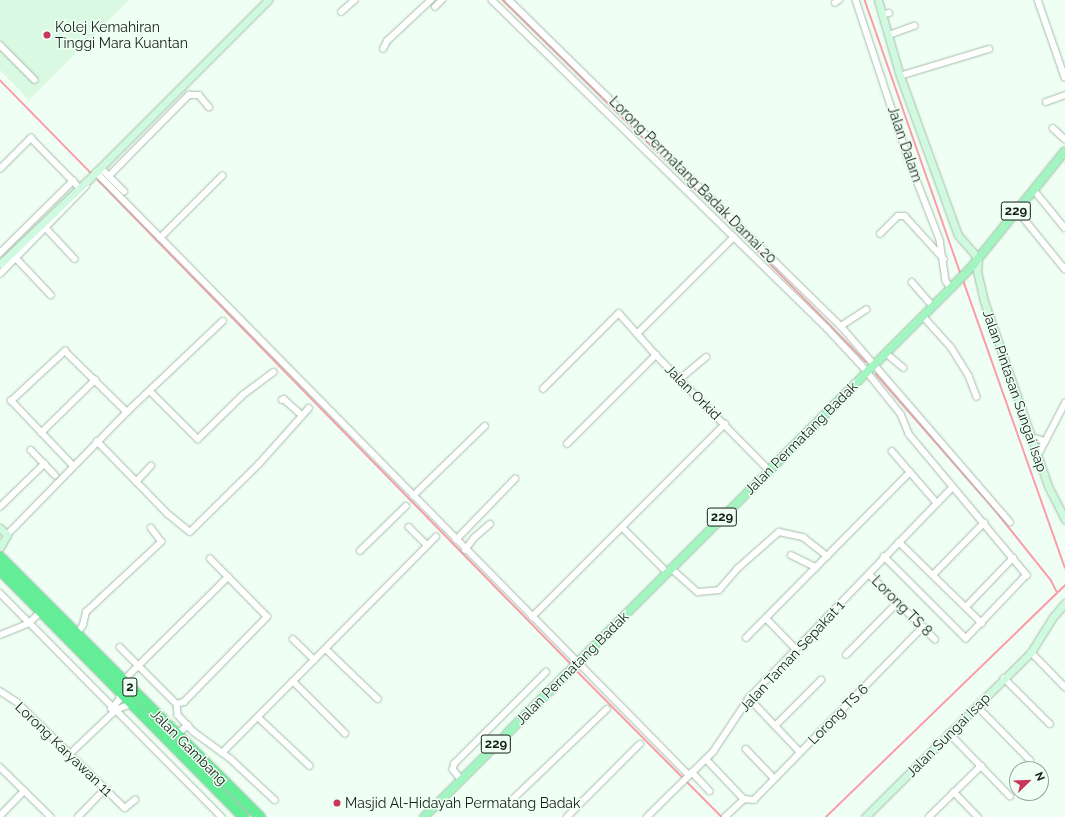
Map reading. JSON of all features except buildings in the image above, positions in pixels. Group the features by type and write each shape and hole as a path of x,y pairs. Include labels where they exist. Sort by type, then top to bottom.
{"highway":[{"name":"Jalan Gambang","path":"0,556 76,634 260,817"},
{"name":"Jalan Gambang","path":"0,570 244,817"}],"main road":[{"name":"Jalan Permatang Badak","path":"424,817 953,286 978,258 1065,151"}],"street":[{"path":"0,274 46,228 98,170 268,0"},
{"path":"342,12 354,0"},
{"path":"383,49 387,41 431,0"},
{"path":"435,7 442,0"},
{"path":"492,0 827,328 867,372 901,414 910,434 1027,575 966,639 884,557"},
{"name":"Lorong Permatang Badak Damai 20","path":"509,0 841,326 876,363 1010,522"},
{"name":"Jalan Dalam","path":"856,0 944,260 946,281 953,286"},
{"path":"878,0 886,14 889,35 900,76 958,235 978,258"},
{"path":"1038,0 1065,77"},
{"path":"889,35 914,26"},
{"path":"0,45 35,80"},
{"path":"900,76 989,49"},
{"path":"1046,102 1065,94"},
{"path":"109,176 189,95 199,95 209,107"},
{"path":"1053,128 1065,139"},
{"path":"0,169 31,138 73,181 83,187"},
{"path":"98,170 109,176 124,191"},
{"path":"98,170 160,238 412,496 690,775 710,791"},
{"path":"160,238 222,176"},
{"path":"0,253 73,181"},
{"path":"0,264 83,187"},
{"path":"1034,190 1065,228"},
{"path":"1017,210 1065,269"},
{"path":"880,234 898,216 905,216 944,260"},
{"path":"46,228 75,259"},
{"path":"637,334 734,237"},
{"path":"16,258 51,295"},
{"name":"Jalan Pintasan Sungai Isap","path":"978,258 978,276 984,301 1037,457 1054,501 1065,520"},
{"path":"912,282 933,306"},
{"path":"841,326 866,310"},
{"name":"Jalan Orkid","path":"543,389 619,313 656,355 769,470"},
{"path":"924,316 951,347 969,376 977,397"},
{"path":"2,541 69,474 73,466 97,441 223,321"},
{"path":"73,466 11,401 63,352 67,352 127,412"},
{"path":"886,353 904,368"},
{"path":"567,444 656,355"},
{"path":"680,379 706,357"},
{"path":"150,392 198,439 243,395 273,372"},
{"path":"41,433 95,380"},
{"path":"282,400 284,399 302,415"},
{"path":"1037,457 1065,403"},
{"path":"97,441 168,514 187,531 192,531 258,465 309,408"},
{"path":"532,617 725,424"},
{"path":"412,496 485,426"},
{"path":"1031,437 1045,442"},
{"path":"31,450 55,475"},
{"path":"892,451 937,503"},
{"path":"0,507 44,464"},
{"path":"136,482 151,466"},
{"path":"746,638 910,472"},
{"path":"456,540 515,478"},
{"path":"869,574 953,487"},
{"path":"360,551 406,506"},
{"path":"933,575 984,523"},
{"path":"466,550 474,538 490,524"},
{"path":"409,526 427,545"},
{"path":"622,527 669,570 698,592 719,590 737,569 779,532 803,537 827,556"},
{"path":"0,528 2,541"},
{"path":"76,634 83,625 84,614 161,542 151,528"},
{"path":"222,753 436,537"},
{"path":"900,542 982,623"},
{"path":"791,555 816,567"},
{"path":"966,607 1013,558"},
{"path":"177,704 184,702 268,617 210,559"},
{"name":"Lorong TS 8","path":"869,574 935,639"},
{"name":"Jalan Taman Sepakat 1","path":"647,817 706,759 749,698 869,574"},
{"path":"124,681 228,577"},
{"path":"0,593 222,817"},
{"path":"846,655 898,602"},
{"path":"1065,603 1052,618 1031,652 1065,687"},
{"path":"0,635 30,623 41,612"},
{"path":"766,618 796,649"},
{"name":"Lorong TS 6","path":"744,799 752,801 923,627"},
{"path":"293,639 314,660"},
{"path":"120,648 177,704 178,715 188,725 231,759 275,800"},
{"path":"326,649 378,699"},
{"name":"Jalan Sungai Isap","path":"865,817 1031,652"},
{"path":"461,780 453,770 454,764 546,672"},
{"path":"1004,678 1050,724"},
{"path":"775,726 821,680"},
{"path":"293,681 345,732"},
{"name":"Lorong Karyawan 11","path":"0,691 17,702 127,808 135,800"},
{"path":"70,754 114,709 119,700 120,693"},
{"path":"749,698 800,752"},
{"path":"114,709 131,704"},
{"path":"977,706 1030,760"},
{"path":"510,802 606,709"},
{"path":"258,717 310,766"},
{"path":"177,734 188,725"},
{"path":"949,734 1009,795"},
{"path":"566,817 640,744"},
{"path":"746,748 774,778"},
{"path":"706,759 744,799 726,817"},
{"path":"929,817 980,766"},
{"path":"0,767 51,817"},
{"path":"80,816 105,788"},
{"path":"0,816 24,791"},
{"path":"954,792 978,817"}],"shaded area":[{"name":"Kolej Kemahiran Tinggi Mara Kuantan","path":"0,0 129,0 29,100 0,70"}],"waterway":[{"path":"503,0 750,243 866,362"},
{"path":"865,0 961,274"},
{"path":"0,80 91,173"},
{"path":"98,180 570,663"},
{"path":"963,279 1065,567"},
{"path":"876,374 995,510 1051,580 1057,592"},
{"path":"826,817 1065,585"},
{"path":"576,670 722,817"}],"place":[{"name":"Kolej Kemahiran Tinggi Mara Kuantan","path":"47,35"},
{"name":"Masjid Al-Hidayah Permatang Badak","path":"337,803"}]}
